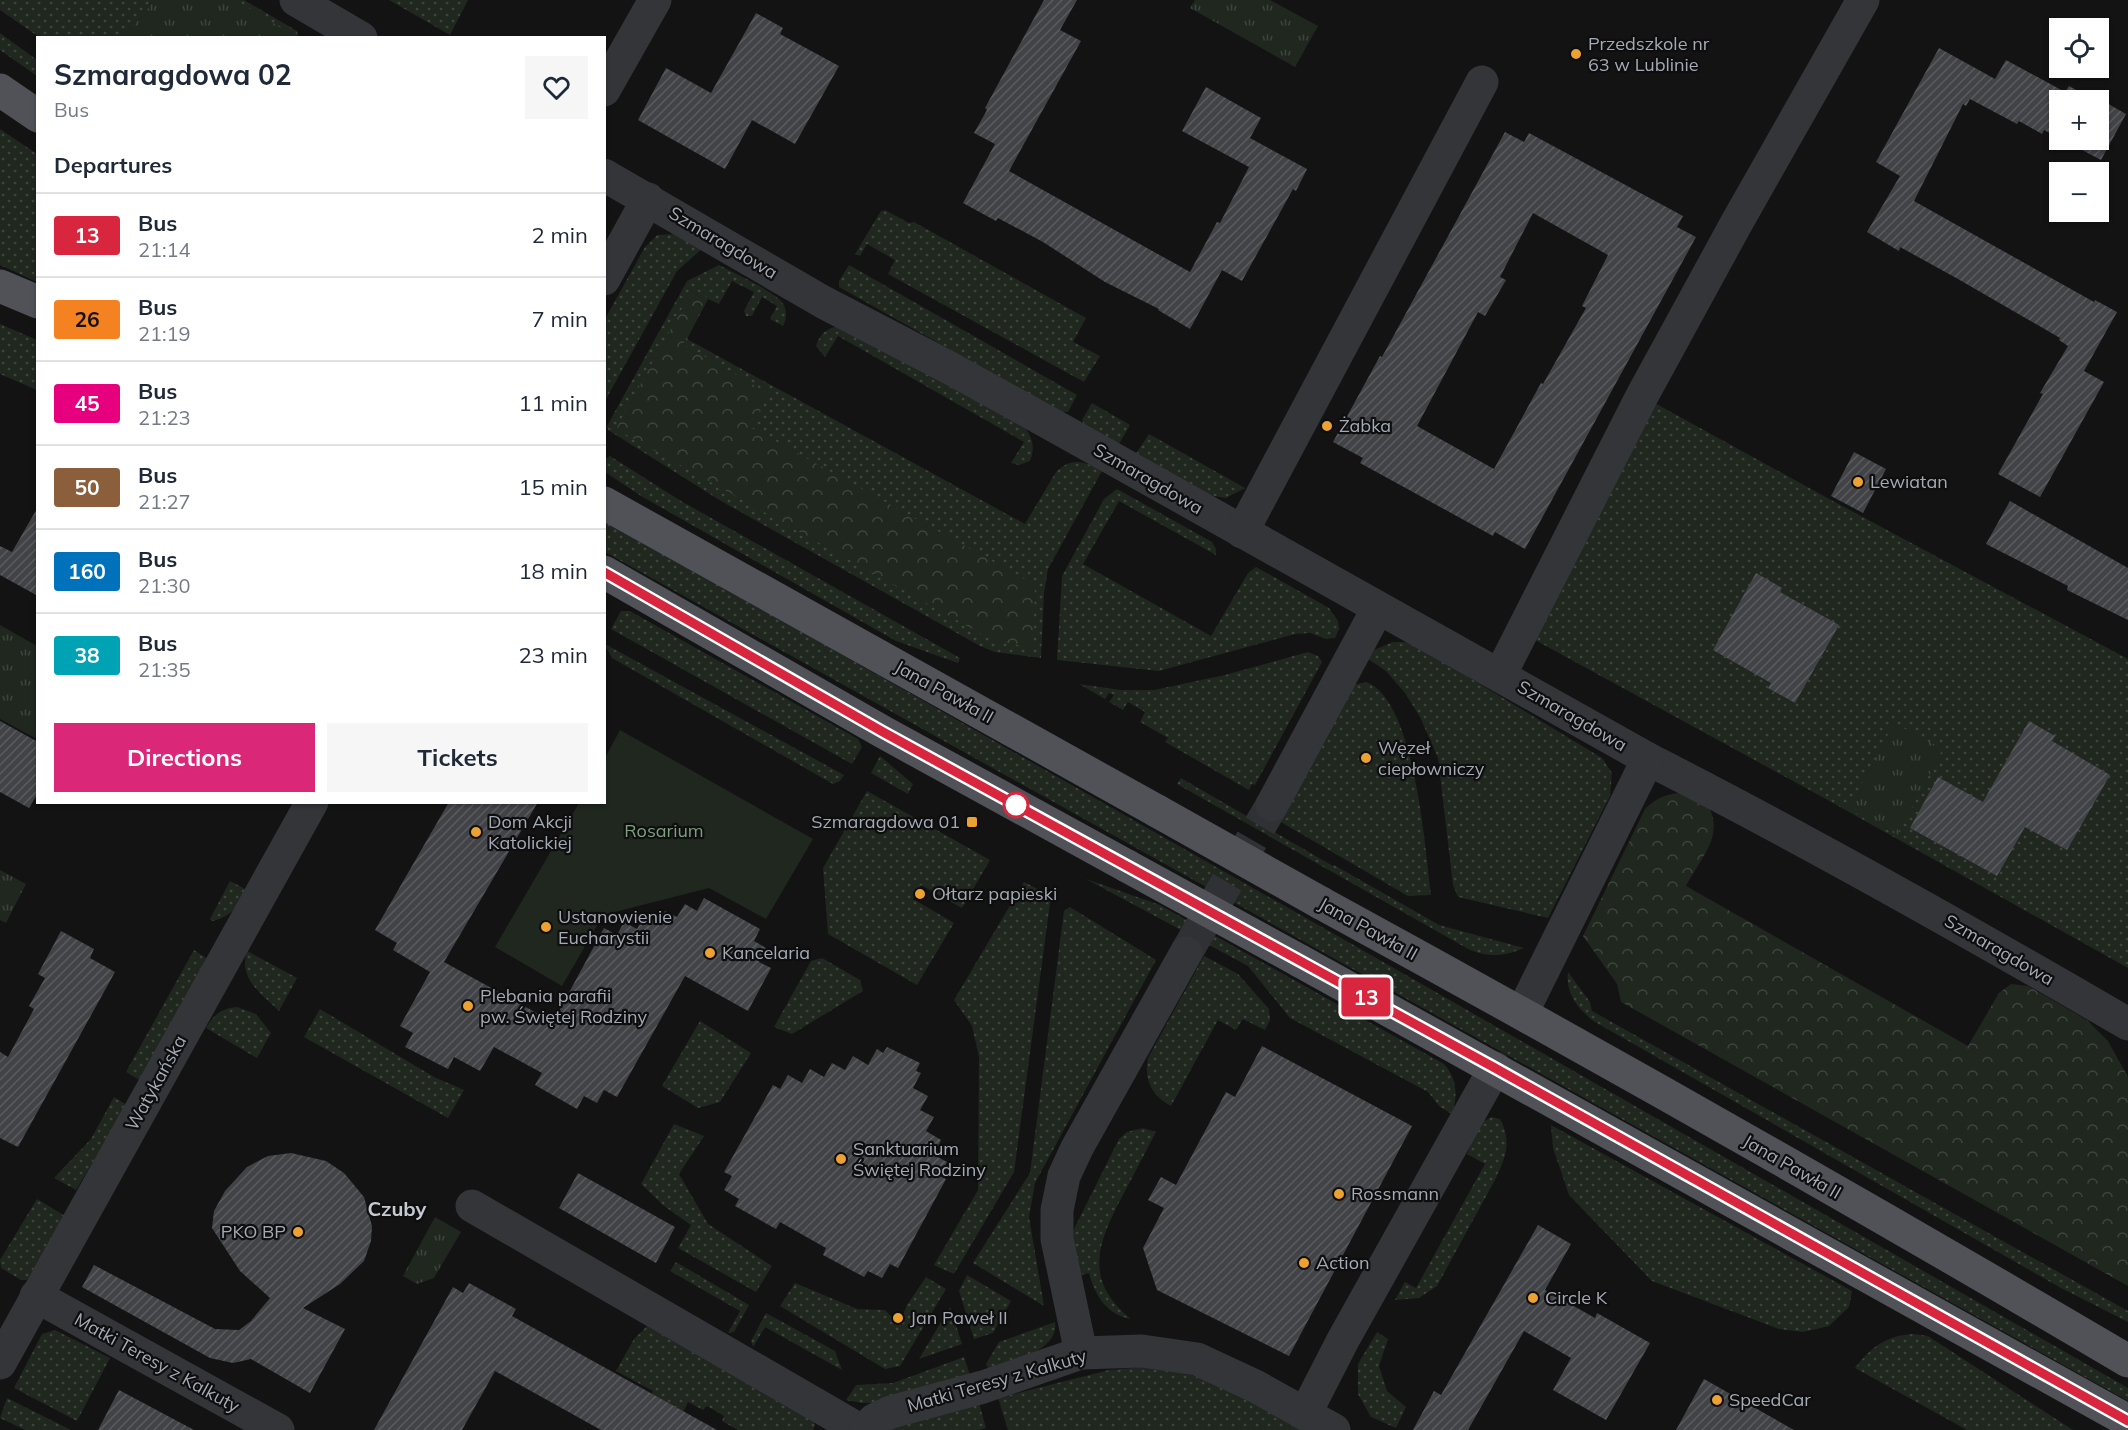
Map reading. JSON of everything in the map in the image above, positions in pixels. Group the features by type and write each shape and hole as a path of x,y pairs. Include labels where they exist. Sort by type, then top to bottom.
{"main road":[{"path":"0,90 36,115"},
{"path":"0,285 36,301"},
{"name":"Jana Pawła II","path":"606,504 1320,903 1522,1013 2128,1361"},
{"path":"606,573 883,732 1495,1068 2128,1421"},
{"path":"1994,1282 2128,1338"}],"street":[{"path":"296,0 358,36"},
{"path":"606,86 655,0"},
{"path":"1500,675 1642,396 1863,0"},
{"path":"1242,532 1482,82"},
{"name":"Szmaragdowa","path":"606,176 823,302 968,378 1648,759 1826,853 2001,950 2128,1024"},
{"name":"Szmaragdowa","path":"606,275 648,199"},
{"path":"1272,805 1378,608"},
{"name":"Szmaragdowa","path":"1522,1013 1648,759"},
{"name":"Watykańska","path":"0,1363 311,804"},
{"path":"1081,1353 1057,1239 1057,1210 1064,1176 1077,1148 1186,953"},
{"path":"1305,1414 1343,1340 1495,1068"},
{"name":"Matki Teresy z Kalkuty","path":"472,1206 862,1430 874,1420 891,1412 983,1387 1081,1353 1142,1351 1197,1359 1255,1386 1334,1430"},
{"name":"Matki Teresy z Kalkuty","path":"36,1296 278,1430"}],"green space":[{"path":"0,0 244,0 297,31 298,36 38,36 0,10"},
{"path":"155,0 236,0 289,33 288,36 125,36"},
{"path":"389,0 468,0 450,35"},
{"path":"1195,0 1270,0 1318,26 1295,67 1190,8"},
{"path":"0,33 36,59 36,75 0,50"},
{"path":"0,129 36,153 36,282 0,265"},
{"path":"885,210 909,223 914,222 1086,318 1073,342 1100,356 1084,382 888,274 895,260 867,244 860,256 855,254 881,211"},
{"path":"676,234 704,247 677,271 606,399 606,317 645,247 657,235"},
{"path":"719,265 758,285 779,299 785,308 785,323 783,326 770,319 777,306 762,297 752,316 746,316 744,311 754,292 732,281 719,304 708,299 687,339 1025,524 1056,472 1062,467 1078,462 1102,471 1048,569 1044,593 1041,658 995,652 980,646 721,501 608,430 607,426 687,281"},
{"path":"849,265 1077,395 1068,412 1061,412 839,287 839,281"},
{"path":"693,288 708,298 683,344 768,393 752,428 1035,585 1033,648 992,640 616,429"},
{"path":"0,324 36,340 36,390 0,374"},
{"path":"843,326 1026,429 1032,444 1030,461 1019,465 1011,463 1024,442 838,336 825,357 816,346 820,337 829,329"},
{"path":"1642,396 2128,659 2128,968 1522,633"},
{"path":"1092,403 1130,425 1119,444 1084,425 1082,420"},
{"path":"1149,434 1245,488 1226,498 1208,495 1135,455"},
{"path":"610,456 681,501 960,658 958,663 896,641 641,496 606,473 606,458"},
{"path":"1117,489 1212,542 1216,555 1119,501 1083,564 1211,636 1248,573 1256,567 1329,608 1338,621 1339,629 1335,638 1326,639 1310,633 1295,634 1159,671 1057,660 1062,576 1104,499"},
{"path":"606,521 2128,1388 2128,1401 606,553"},
{"path":"621,611 630,611 858,739 862,747 852,764 611,629"},
{"path":"0,625 36,645 36,738 0,719"},
{"path":"1393,642 1405,642 1419,647 1602,758 1612,773 1610,796 1548,918 1458,897 1453,885 1438,758 1420,717 1405,693 1386,671 1368,659 1374,650"},
{"path":"606,645 844,775 840,781 833,784 612,658"},
{"path":"1308,652 1318,656 1322,662 1255,785 1252,784 1249,790 1165,742 1168,738 1140,722 1145,712 1128,702 1123,710 1109,702 1114,695 1109,693 1105,699 1079,684 1121,690 1154,690 1225,675"},
{"path":"1366,682 1383,694 1396,716 1407,745 1421,812 1431,895 1408,896 1279,821 1353,685"},
{"path":"1894,723 1943,749 1897,835 1848,809"},
{"name":"Rosarium","path":"620,730 813,839 766,919 709,888 603,915 562,986 495,947 578,804 606,804 606,756"},
{"path":"880,756 913,784 908,794 871,773"},
{"path":"1181,778 1439,925 1524,948 1497,955 1470,950 1177,784"},
{"path":"867,791 990,860 962,908 921,885 913,899 954,923 917,985 828,934 823,868"},
{"path":"1679,793 1708,805 1714,827 1709,847 1686,886 1968,1046 1999,993 2011,984 2028,986 2087,1020 2108,1041 2128,1077 2128,1286 1621,1002 1617,984 1583,936 1645,809 1660,798"},
{"path":"0,870 26,884 6,923 0,920"},
{"path":"1086,879 1160,905 1444,1064 1454,1081 1455,1101 1452,1114 1440,1107 1428,1092 1290,1018 1248,966"},
{"path":"230,881 249,891 229,914 212,921 210,919"},
{"path":"1024,882 1051,896 1014,1172 954,1274 934,1265 978,1190 979,1057 972,1026 954,1000"},
{"path":"1070,907 1156,960 1035,1183 1029,1217 1044,1306 973,1263 1030,1173 1064,911"},
{"path":"194,950 206,958 208,966 144,1083 126,1072"},
{"path":"247,951 297,978 279,1011 248,978 245,961"},
{"path":"1204,956 1238,974 1269,1009 1270,1020 1265,1030 1243,1019 1236,1030 1218,1020 1171,1106 1158,1097 1150,1086 1147,1073 1148,1058"},
{"path":"822,958 860,980 863,991 792,1034 774,1027 811,961"},
{"path":"1568,972 1590,1002 1592,1011 2128,1311 2128,1322 2061,1288 1595,1022 1574,1001 1569,987"},
{"path":"237,1007 256,1014 271,1033 257,1058 206,1028 219,1013"},
{"path":"320,1009 434,1077 464,1090 448,1118 304,1037"},
{"path":"700,1021 751,1053 720,1102 698,1108 662,1086"},
{"path":"114,1097 127,1105 76,1190 54,1178 91,1139"},
{"path":"1492,1117 1500,1119 1507,1142 1505,1156 1496,1178 1437,1286 1419,1298 1395,1300 1405,1282 1416,1288 1485,1164 1467,1154 1480,1123"},
{"path":"674,1124 704,1136 679,1174 708,1224 772,1266 756,1292 678,1248 691,1225 664,1206 641,1184"},
{"path":"1551,1125 1852,1291 1849,1307 1829,1326 1803,1332 1779,1329 1652,1281 1569,1195 1553,1148"},
{"path":"1143,1128 1156,1132 1115,1210 1102,1243 1099,1259 1100,1274 1105,1289 1115,1304 1131,1319 1109,1309 1099,1297 1089,1273 1081,1275 1072,1237 1119,1139 1127,1132"},
{"path":"37,1199 65,1216 27,1280 21,1280 1,1268 0,1260"},
{"path":"435,1217 461,1232 434,1278 417,1284 403,1276"},
{"path":"676,1262 749,1305 734,1332 728,1333 740,1311 670,1271"},
{"path":"967,1275 1011,1301 993,1333 974,1339 959,1291"},
{"path":"926,1277 946,1289 900,1366 885,1369 780,1306 795,1283 857,1309 885,1310 899,1325 907,1305"},
{"path":"950,1307 962,1344 919,1359"},
{"path":"766,1313 835,1351 842,1370 765,1327 753,1347 751,1341"},
{"path":"1055,1322 1050,1341 1042,1348 989,1370 986,1364 999,1342"},
{"path":"647,1326 813,1421 815,1426 813,1430 738,1430 722,1421 724,1416 707,1406 703,1410 688,1402 683,1412 651,1395 653,1391 616,1371 634,1339"},
{"path":"55,1330 110,1358 77,1421 14,1388 42,1334"},
{"path":"1377,1332 1388,1339 1379,1366 1387,1391 1406,1407 1396,1428 1371,1417 1358,1394 1358,1364"},
{"path":"1914,1334 1928,1336 2073,1430 1967,1430 1855,1368 1880,1344 1896,1337"},
{"path":"964,1357 970,1375 872,1403 846,1400 856,1385 893,1383"},
{"path":"1144,1367 1179,1371 1218,1384 1303,1430 1008,1430 998,1398 1109,1370"},
{"path":"7,1398 71,1430 25,1430 0,1418"},
{"path":"979,1403 986,1428 980,1430 891,1430 899,1426"}],"building":[{"path":"1044,0 1077,0 1060,30 1081,41 1009,171 1190,272 1217,222 1220,223 1249,167 1182,131 1206,87 1261,118 1250,138 1307,169 1296,191 1293,189 1242,281 1222,270 1190,329 1159,309 1105,282 1043,242 998,218 996,221 963,203 995,144 974,133 987,110 985,108"},
{"path":"756,13 783,28 780,34 839,66 795,144 752,120 725,169 638,120 666,68 711,93"},
{"path":"1939,48 1995,79 2006,60 2061,90 2049,90 2049,132 2044,130 2042,134 2019,121 2017,124 1970,99 1966,106 1963,104 1914,201 2094,302 2095,300 2117,312 2084,371 2104,382 2040,497 1998,474 2043,394 2040,393 2068,346 2059,340 2060,338 1958,279 1900,247 1899,251 1867,232 1900,176 1876,162"},
{"path":"2109,104 2126,114 2109,145"},
{"path":"1505,132 1524,142 1529,133 1683,216 1677,227 1696,237 1525,549 1495,532 1493,536 1360,463 1363,458 1333,442 1380,356 1382,357","holes":["1533,213 1608,255 1582,306 1586,308 1543,384 1541,383 1494,469 1417,426 1478,312 1485,316 1506,280 1500,277"]},
{"path":"2082,150 2106,150 2101,160"},
{"name":"Lewiatan","path":"1854,452 1886,469 1863,513 1831,496"},
{"path":"2010,501 2128,568 2128,620 2067,590 2068,586 1986,544"},
{"path":"36,510 36,595 0,575 0,546 12,552"},
{"path":"1756,573 1782,588 1780,592 1839,625 1795,703 1768,688 1771,683 1713,650"},
{"path":"0,721 36,741 36,796 29,808 0,792"},
{"path":"2029,721 2055,736 2052,741 2110,775 2067,850 2025,827 1997,876 1910,828 1938,777 1983,802"},
{"name":"Plebania parafii pw. Świętej Rodziny","path":"448,804 537,804 444,962 553,1022 604,928 617,935 624,922 637,929 645,916 658,923 665,911 677,917 685,904 697,911 704,898 760,929 754,941 766,948 759,962 771,968 748,1011 685,976 617,1097 604,1090 597,1103 584,1096 577,1109 535,1085 542,1073 494,1047 480,1071 454,1057 448,1069 405,1047 413,1033 400,1026 430,972 393,950 397,943 375,930"},
{"path":"61,931 94,949 90,958 115,972 18,1147 0,1138 0,1052 8,1057 34,1009 29,1006 45,978 38,974"},
{"path":"1262,1046 1412,1126 1289,1356 1157,1290 1143,1248 1164,1208 1148,1200 1161,1177 1176,1185 1226,1092 1235,1097"},
{"name":"Sanktuarium Świętej Rodziny","path":"887,1047 920,1063 916,1071 921,1073 913,1088 928,1096 920,1110 934,1117 926,1131 941,1140 934,1155 947,1162 940,1176 946,1179 898,1268 890,1264 882,1278 868,1271 864,1277 823,1255 826,1248 780,1222 776,1229 735,1206 739,1199 724,1190 732,1176 724,1172 773,1085 780,1089 788,1075 802,1083 810,1069 824,1077 832,1063 845,1070 853,1056 868,1065 877,1049 883,1053"},
{"path":"291,1153 326,1161 344,1173 364,1197 372,1226 371,1241 364,1261 340,1284 303,1308 345,1329 310,1393 251,1359 233,1363 210,1358 82,1287 94,1265 215,1329 239,1330 251,1321 270,1298 240,1271 212,1228 214,1211 225,1191 247,1167 268,1156"},
{"path":"578,1173 675,1227 656,1263 559,1208"},
{"path":"1538,1225 1571,1244 1545,1290 1595,1318 1597,1313 1650,1343 1606,1420 1553,1390 1571,1358 1524,1331 1468,1430 1413,1430 1434,1391 1441,1395"},
{"path":"469,1283 516,1309 512,1316 717,1430 601,1430 495,1371 462,1430 374,1430 453,1287 463,1293"},
{"name":"SpeedCar","path":"1704,1379 1794,1430 1676,1430"},
{"path":"119,1390 194,1430 98,1430"}],"tunnel":[{"path":"1186,953 1272,805"}],"bus line":[{"name":"13","path":"606,573 883,732 1495,1068 2128,1421"}],"place":[{"name":"Przedszkole nr 63 w Lublinie","path":"1576,54"},
{"name":"Żabka","path":"1327,426"},
{"name":"Lewiatan","path":"1858,482"},
{"name":"Węzeł ciepłowniczy","path":"1366,758"},
{"name":"Szmaragdowa 01","path":"972,822"},
{"name":"Dom Akcji Katolickiej","path":"476,832"},
{"name":"Ołtarz papieski","path":"920,894"},
{"name":"Ustanowienie Eucharystii","path":"546,927"},
{"name":"Kancelaria","path":"710,953"},
{"name":"Plebania parafii pw. Świętej Rodziny","path":"468,1006"},
{"name":"Sanktuarium Świętej Rodziny","path":"841,1159"},
{"name":"Rossmann","path":"1339,1194"},
{"name":"PKO BP","path":"298,1232"},
{"name":"Action","path":"1304,1263"},
{"name":"Circle K","path":"1533,1298"},
{"name":"Jan Paweł II","path":"898,1318"},
{"name":"SpeedCar","path":"1717,1400"}],"district":[{"name":"Czuby","path":"397,1209"}]}
